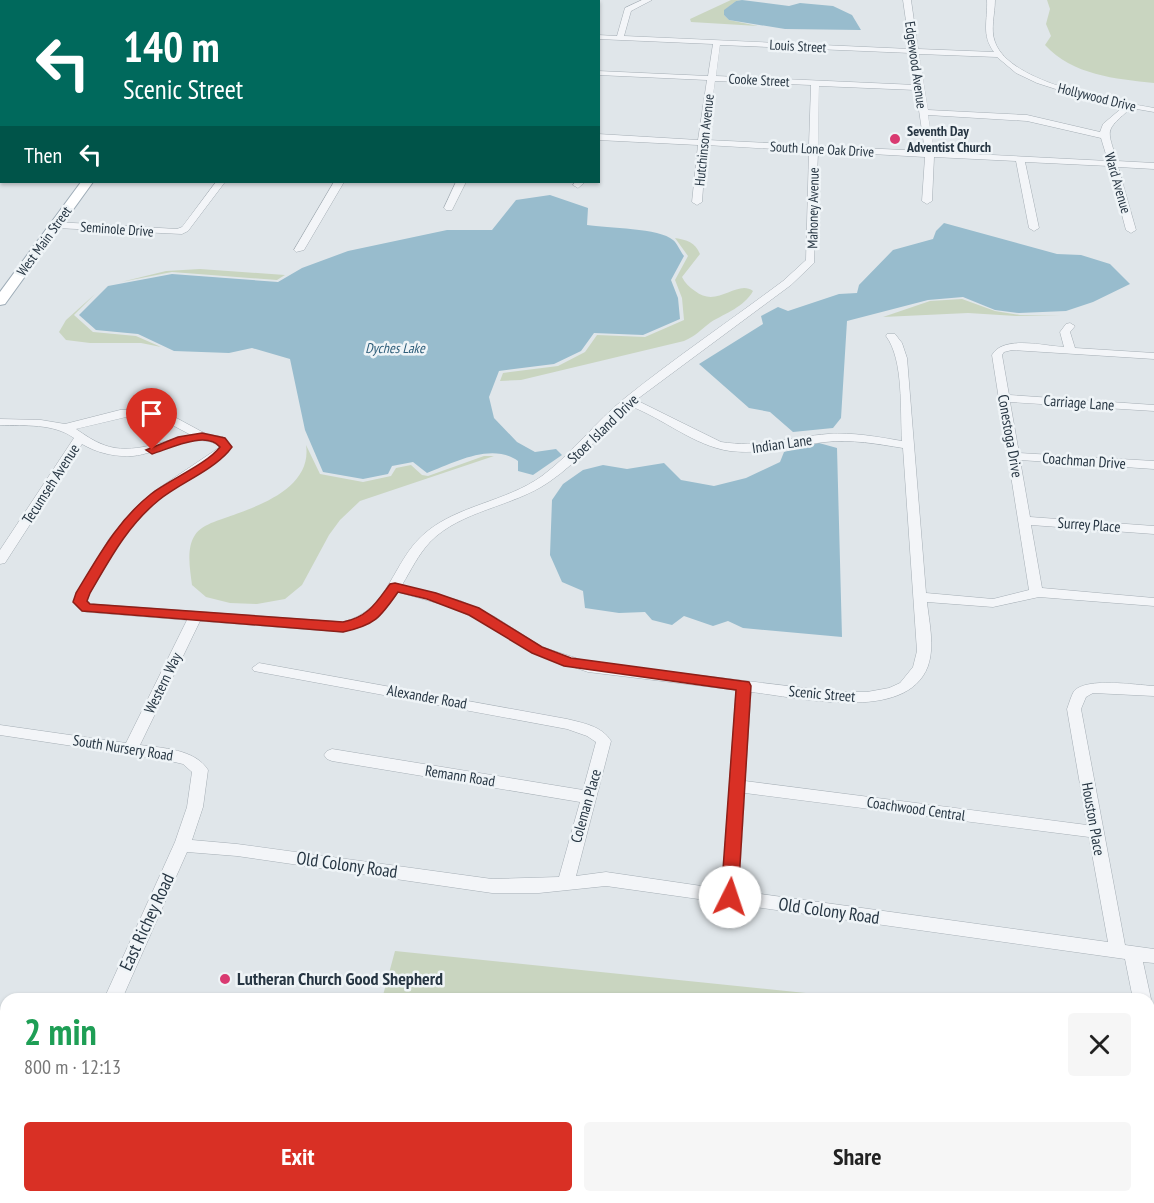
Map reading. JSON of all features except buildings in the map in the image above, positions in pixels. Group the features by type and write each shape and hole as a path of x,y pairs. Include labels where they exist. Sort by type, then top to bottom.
{"main road":[{"name":"West Main Street","path":"0,301 86,183"}],"street":[{"path":"620,38 628,10 648,0"},
{"name":"Edgewood Avenue","path":"907,0 930,154 927,201"},
{"path":"991,0 992,13 989,32 992,46 998,55"},
{"name":"Louis Street","path":"600,37 998,55"},
{"name":"Hutchinson Avenue","path":"697,201 717,42"},
{"name":"Hollywood Drive","path":"998,55 1019,71 1081,96 1154,110"},
{"name":"Cooke Street","path":"600,73 919,88"},
{"name":"Mahoney Avenue","path":"811,261 815,83"},
{"path":"923,112 1027,118 1104,136 1106,126 1129,106"},
{"name":"Ward Avenue","path":"1104,136 1131,230"},
{"name":"South Lone Oak Drive","path":"600,137 1154,166"},
{"path":"1020,159 1034,228"},
{"name":"Seminole Drive","path":"56,225 179,232 185,229 219,183"},
{"path":"299,250 338,183"},
{"path":"449,208 461,183"},
{"name":"Stoer Island Drive","path":"202,436 220,440 226,447 225,450 156,496 129,520 118,534 80,602 92,610 352,626 374,616 395,587 409,560 428,538 457,519 529,490 553,475 568,463 628,401 787,283 811,261"},
{"path":"1070,326 1065,332 1070,350"},
{"name":"Scenic Street","path":"395,587 431,596 474,612 537,650 569,662 838,697 873,697 894,692 915,679 923,662 902,358 897,343 891,336"},
{"name":"Conestoga Drive","path":"1036,593 997,355 1000,350 1012,347 1154,356"},
{"name":"Carriage Lane","path":"1004,398 1154,408"},
{"name":"Indian Lane","path":"628,401 647,408 718,446 728,448 753,449 843,437 909,446"},
{"path":"0,422 65,428 116,414 143,411 161,414 202,436"},
{"path":"65,428 99,448 129,453 152,450 182,439 202,436"},
{"name":"Tecumseh Avenue","path":"0,560 81,437"},
{"name":"Coachman Drive","path":"1014,456 1154,465"},
{"name":"Surrey Place","path":"1025,521 1154,530"},
{"path":"920,597 993,603 1036,593 1154,602"},
{"name":"Western Way","path":"130,750 196,616"},
{"name":"Alexander Road","path":"259,668 420,695 567,724 594,732"},
{"path":"730,897 744,686"},
{"name":"Houston Place","path":"1140,993 1126,953 1095,832 1074,709 1076,701 1086,690 1103,688 1154,691"},
{"name":"South Nursery Road","path":"0,730 180,757 195,763 200,770 198,797 183,845"},
{"name":"Coleman Place","path":"566,883 604,741 594,732"},
{"name":"Remann Road","path":"332,755 588,796"},
{"name":"Coachwood Central","path":"737,786 1095,832"},
{"name":"Old Colony Road","path":"183,845 237,850 516,888 606,879 1154,956"},
{"name":"East Richey Road","path":"115,993 138,938 183,845"}],"green space":[{"path":"731,0 742,0 736,1 725,10 724,15 729,20 758,26 691,22 690,19"},
{"path":"1047,0 1154,0 1154,83 1095,74 1068,63 1056,55 1045,45 1051,36 1046,24 1050,9"},
{"path":"675,238 690,242 700,254 682,277 691,288 703,296 711,297 747,288 753,291 749,297 684,341 521,380 500,381 503,373 558,366 585,352 597,335 645,337 684,320 682,298 675,280 688,256"},
{"path":"200,269 285,275 277,280 172,272 121,282 166,271"},
{"path":"95,294 74,315 93,332 136,336 161,347 141,343 90,343 66,340 59,332 66,320"},
{"path":"962,299 995,311 1020,315 1061,315 1016,316 968,313 883,317 930,301"},
{"path":"306,445 320,474 363,482 391,476 396,468 411,465 422,475 428,476 484,456 494,456 360,501 340,520 329,535 302,585 285,599 257,604 230,603 206,597 192,585 190,546 195,535 208,524 261,504 285,490 302,471 306,459"},
{"path":"395,951 805,993 384,993"}],"water":[{"path":"736,1 789,6 800,3 833,6 852,15 861,30 785,29 729,20 724,15 724,10"},
{"name":"Dyches Lake","path":"550,195 588,208 587,225 657,233 674,241 684,256 671,280 678,298 680,319 643,335 594,333 581,351 554,364 499,371 489,397 494,418 517,442 535,452 556,449 562,455 533,475 518,471 518,461 496,453 472,456 427,473 413,462 392,466 388,474 363,479 323,472 305,430 290,359 252,348 229,353 174,351 138,334 96,330 79,315 108,286 172,274 278,282 302,268 348,251 447,230 492,230 516,200"},
{"path":"944,223 1057,254 1081,255 1110,264 1130,284 1093,302 1066,311 1019,313 995,310 963,297 928,300 847,321 841,418 833,428 793,432 770,412 749,408 699,364 763,324 761,316 778,307 788,311 839,294 857,293 859,285 893,250 933,239 936,231"},
{"path":"819,443 837,448 842,637 743,628 728,621 713,626 684,616 672,625 652,620 645,612 619,613 585,608 583,591 562,582 550,555 552,500 563,484 583,470 603,465 627,469 664,463 681,480 714,486 746,478 780,462 784,452"}],"place":[{"name":"Seventh Day Adventist Church","path":"895,139"},
{"name":"Lutheran Church Good Shepherd","path":"225,979"}],"route":[{"path":"152,450 182,439 202,436 220,440 226,447 225,450 156,496 129,520 118,534 83,593 80,602 87,608 217,619 287,621 343,627 361,623 374,616 395,587 431,596 474,612 551,657 588,666 744,686 730,897"}]}
